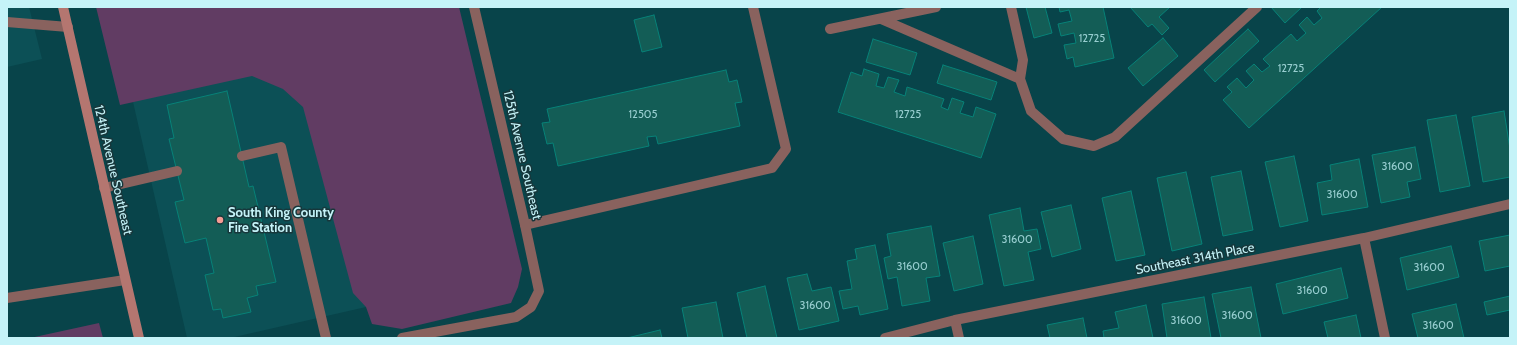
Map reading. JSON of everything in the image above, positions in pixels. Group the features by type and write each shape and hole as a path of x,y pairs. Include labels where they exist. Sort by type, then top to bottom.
{"street":[{"name":"124th Avenue Southeast","path":"63,7 139,338"},
{"name":"125th Avenue Southeast","path":"402,338 516,317 531,307 539,291 474,7"},
{"path":"525,225 772,168 786,149 753,7"},
{"path":"830,29 936,7"},
{"path":"1011,7 1023,60 1020,79 1031,111 1063,139 1094,146 1114,137 1256,7"},
{"path":"882,19 1020,79"},
{"path":"7,22 68,27"},
{"path":"242,156 281,147 326,338"},
{"path":"104,188 177,171"},
{"name":"Southeast 314th Place","path":"885,338 955,320 1364,238 1510,204"},
{"path":"1364,238 1385,338"},
{"path":"7,298 125,280"},
{"path":"955,320 959,338"}],"shaded area":[{"path":"7,7 29,7 42,59 7,67"},
{"path":"96,7 459,7 522,269 518,287 511,303 402,329 372,324 366,307 353,293 303,107 283,89 252,76 120,105"},
{"path":"306,40 366,307 230,338 187,338 128,80"},
{"path":"99,323 103,338 30,338"}],"building":[{"path":"1026,7 1045,7 1052,33 1034,38"},
{"path":"1059,7 1103,7 1114,58 1075,67 1073,57 1067,59 1064,45 1076,43 1074,33 1061,36 1058,24 1072,21 1069,10 1060,12"},
{"path":"1130,7 1170,7 1159,17 1169,28 1162,35 1152,24 1148,27"},
{"path":"1271,7 1302,7 1285,23"},
{"path":"1321,7 1382,7 1249,128 1223,100 1232,92 1227,87 1237,78 1246,88 1254,80 1246,71 1254,64 1262,72 1270,66 1263,59 1291,34 1297,41 1306,33 1299,25 1307,17 1314,25 1322,18 1317,11"},
{"path":"654,15 662,47 642,52 634,20"},
{"path":"1248,29 1259,41 1215,82 1204,70"},
{"path":"1163,38 1178,56 1143,86 1128,68"},
{"path":"873,39 917,53 910,75 866,62"},
{"path":"943,65 997,82 991,100 937,83"},
{"path":"864,69 879,74 876,86 884,88 888,77 899,80 894,92 905,96 907,87 944,99 941,107 948,110 952,98 964,102 960,113 973,117 976,107 996,114 981,158 838,112 851,72 862,76"},
{"path":"726,70 729,82 737,80 742,102 735,103 740,126 658,144 656,136 647,137 649,146 558,166 553,143 547,144 542,123 550,122 547,109"},
{"name":"South King County Fire Station","path":"227,91 249,187 253,186 276,282 256,286 258,295 247,298 251,312 223,318 221,309 213,310 205,275 214,273 206,238 185,243 175,202 184,200 169,139 174,138 167,105"},
{"path":"1504,111 1510,149 1510,177 1483,182 1472,117"},
{"path":"1456,115 1470,186 1440,192 1427,120"},
{"path":"1415,147 1421,179 1407,182 1410,197 1381,203 1372,155"},
{"path":"1294,156 1308,221 1280,227 1265,162"},
{"path":"1359,159 1368,207 1322,215 1317,183 1332,180 1330,165"},
{"path":"1241,171 1253,230 1223,236 1211,177"},
{"path":"1186,172 1202,244 1172,251 1157,178"},
{"path":"1131,191 1145,255 1116,261 1102,198"},
{"path":"1071,205 1081,249 1052,257 1041,212"},
{"path":"1020,208 1024,231 1037,229 1041,249 1028,252 1034,280 1004,286 989,215"},
{"path":"931,226 940,276 926,278 930,301 902,306 897,277 888,279 884,258 891,256 887,234"},
{"path":"1510,235 1510,266 1485,271 1479,241"},
{"path":"973,236 983,284 954,291 943,243"},
{"path":"875,245 888,309 860,315 858,306 843,309 839,291 852,289 847,261 857,259 855,249"},
{"path":"1451,246 1459,277 1407,290 1400,258"},
{"path":"1341,268 1348,298 1283,314 1276,284"},
{"path":"807,274 812,291 831,287 839,321 799,330 787,278"},
{"path":"765,286 777,338 747,338 737,293"},
{"path":"1251,287 1261,338 1221,338 1212,294"},
{"path":"1510,296 1510,310 1487,315 1484,302"},
{"path":"1204,297 1211,338 1167,338 1162,304"},
{"path":"716,302 723,338 688,338 682,308"},
{"path":"1456,304 1464,338 1418,338 1412,314"},
{"path":"1146,305 1153,338 1104,338 1103,331 1119,328 1115,312"},
{"path":"1356,315 1361,338 1328,338 1324,322"},
{"path":"1083,318 1087,338 1050,338 1047,325"},
{"path":"660,330 662,338 627,338"}],"place":[{"name":"South King County Fire Station","path":"220,220"}]}
